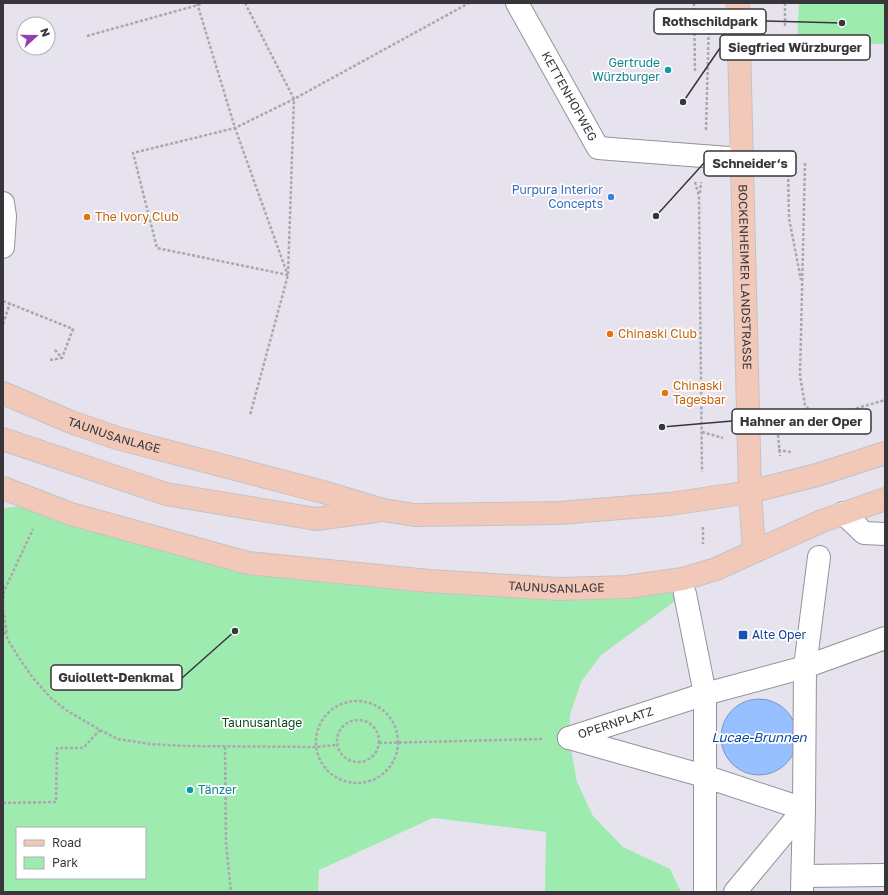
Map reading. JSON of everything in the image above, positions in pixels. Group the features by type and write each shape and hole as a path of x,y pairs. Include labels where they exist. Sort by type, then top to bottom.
{"main road":[{"name":"BOCKENHEIMER LANDSTRASSE","path":"738,3 750,492 754,552"},
{"name":"TAUNUSANLAGE","path":"3,393 71,422 117,438 323,492 383,510 415,515 559,514 670,504 750,492 817,475 885,453"},
{"path":"3,440 166,494 316,519 383,510"},
{"name":"TAUNUSANLAGE","path":"3,488 71,514 248,563 429,581 559,589 627,587 683,579 716,569 822,521 885,499"}],"street":[{"name":"KETTENHOFWEG","path":"517,3 598,148 742,158"},
{"path":"3,203 5,216 3,247"},
{"path":"844,513 864,533 885,534"},
{"path":"819,557 805,667 803,884 885,875"},
{"path":"685,594 705,694 705,892"},
{"name":"OPERNPLATZ","path":"569,738 705,694 805,667 885,638"},
{"name":"OPERNPLATZ","path":"569,738 704,776 804,809"},
{"path":"735,892 804,809"}],"path":[{"path":"87,36 203,3"},
{"path":"245,3 294,99 288,275 250,415"},
{"path":"288,275 157,248 133,152 235,128 294,99 469,3"},
{"path":"694,3 695,71"},
{"path":"785,3 785,28"},
{"path":"198,4 235,128 288,275"},
{"path":"706,111 709,15"},
{"path":"688,154 699,196 702,432"},
{"path":"805,163 800,376 805,405 815,416 827,417 885,400"},
{"path":"788,169 789,218 802,284"},
{"path":"3,301 73,328 62,358"},
{"path":"3,324 10,303"},
{"path":"54,349 62,358"},
{"path":"50,360 62,358"},
{"path":"3,604 4,591 35,523"},
{"path":"3,610 8,640"},
{"path":"3,627 8,640 33,678 51,698 66,710 118,739 150,744 185,746 316,747 336,745"},
{"path":"352,701 373,704 381,708 391,719 396,728 398,742 394,759 388,768 377,778 370,781 355,783 347,782 334,776 327,770 321,762 316,747 317,731 327,713 338,705 352,701"},
{"path":"362,720 369,723 374,728 378,736 379,743 372,758 356,763 347,760 341,755 336,745 336,739 338,732 344,724 350,721 362,720"},
{"path":"3,803 56,802 57,748 83,748 100,730"},
{"path":"379,743 569,738"},
{"path":"225,747 226,844 231,892"}],"green space":[{"path":"799,3 885,3 885,44 797,42"},
{"name":"Taunusanlage","path":"44,504 248,563 429,581 683,579 685,594 601,655 581,682 570,715 569,738 577,782 593,816 623,847 670,869 681,892 545,892 546,832 433,818 319,870 318,892 3,892 3,508"}],"water":[{"name":"Lucae-Brunnen","path":"759,699 774,702 786,710 794,722 797,737 794,752 786,764 774,772 759,775 744,772 732,764 724,752 721,737 724,722 732,710 744,702"}],"place":[{"name":"Rothschildpark","path":"842,23"},
{"name":"Gertrude Würzburger","path":"668,70"},
{"name":"Siegfried Würzburger","path":"683,102"},
{"name":"Purpura Interior Concepts","path":"611,197"},
{"name":"Schneider‘s","path":"656,216"},
{"name":"The Ivory Club","path":"87,217"},
{"name":"Chinaski Club","path":"610,334"},
{"name":"Chinaski Tagesbar","path":"665,393"},
{"name":"Hahner an der Oper","path":"662,427"},
{"name":"Guiollett-Denkmal","path":"235,631"},
{"name":"Alte Oper","path":"743,635"},
{"name":"Tänzer","path":"190,790"}]}
